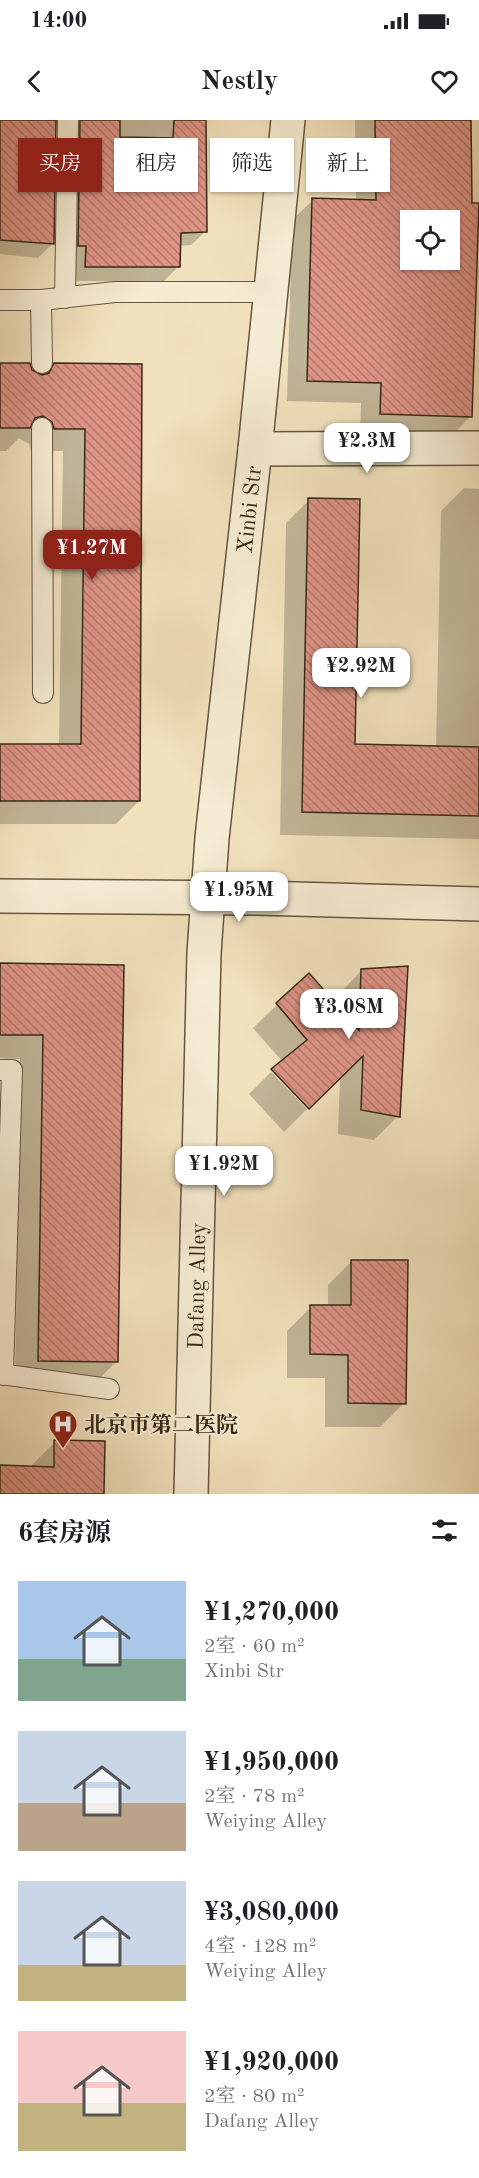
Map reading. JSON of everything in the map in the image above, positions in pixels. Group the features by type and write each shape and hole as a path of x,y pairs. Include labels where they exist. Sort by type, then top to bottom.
{"street":[{"name":"Xinbi Str","path":"208,897 212,838 255,449 288,120"},
{"path":"255,449 479,448"},
{"path":"0,896 208,897 479,904"},
{"name":"Dafang Alley","path":"191,1494 204,952 208,897"}],"lane":[{"path":"65,298 68,120"},
{"path":"0,300 41,300 116,292 271,292"},
{"path":"41,300 42,363"},
{"path":"42,428 43,693"},
{"path":"0,1070 12,1070 2,1375 109,1389"}],"building":[{"path":"0,120 56,120 56,138 18,138 18,192 55,192 54,244 0,240"},
{"path":"80,120 120,120 120,137 173,138 174,120 206,120 207,232 181,233 180,267 85,267 86,246 78,246 79,192 102,192 102,138 80,138"},
{"path":"375,120 471,120 472,203 479,203 472,417 380,414 381,383 307,381 312,198 376,200 376,192 390,192 390,138 375,138"},
{"path":"0,363 30,363 32,370 42,375 49,373 54,363 142,364 140,801 0,801 0,744 81,744 85,429 54,429 52,422 43,416 35,418 30,428 0,428"},
{"path":"308,498 360,499 355,744 479,747 479,816 302,812"},
{"path":"0,963 124,965 118,1362 38,1361 43,1035 0,1035"},
{"path":"408,966 400,1117 361,1110 363,1056 309,1109 271,1069 307,1040 276,1003 309,973 359,1030 361,969"},
{"path":"351,1260 408,1260 406,1404 348,1403 348,1355 310,1354 310,1305 351,1305"},
{"path":"54,1440 105,1441 104,1494 0,1494 0,1465 54,1467"}],"place":[{"name":"北京市第二医院","path":"63,1450"}]}
